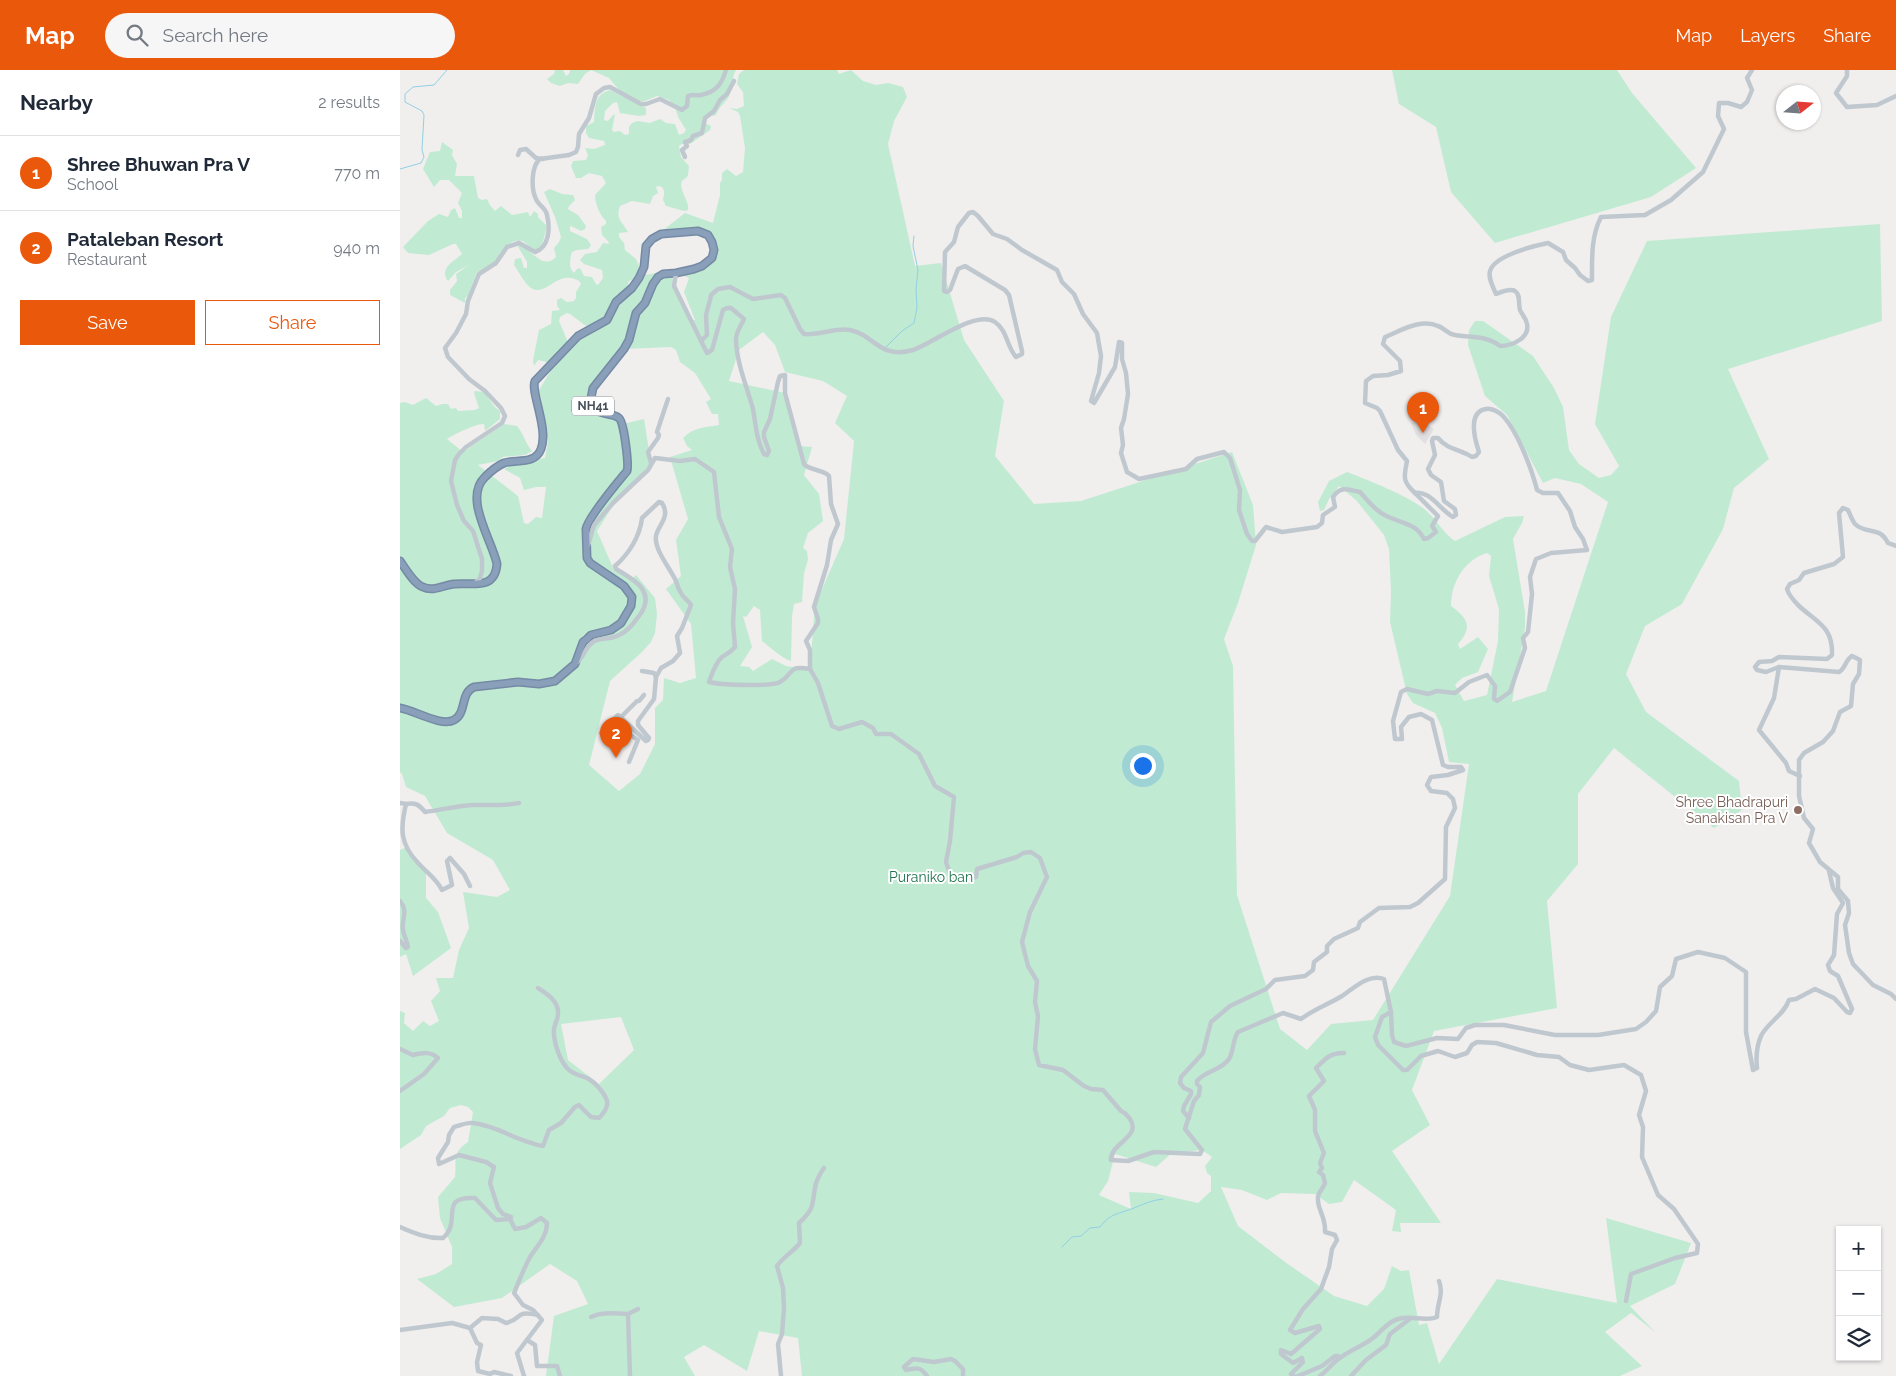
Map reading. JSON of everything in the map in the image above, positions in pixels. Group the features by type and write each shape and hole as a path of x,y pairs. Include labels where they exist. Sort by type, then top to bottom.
{"highway":[{"name":"NH41","path":"400,561 415,581 423,588 438,588 453,584 482,584 490,580 497,564 477,502 478,485 488,473 502,464 531,459 542,448 542,426 533,386 534,381 578,336 607,320 616,302 640,278 644,267 646,246 652,239 662,234 698,231 708,235 713,245 712,258 702,266 676,274 663,274 653,284 645,303 634,318 627,344 591,393 592,402 597,412 618,417 621,420 629,463 627,471 587,524 586,548"},
{"path":"400,708 442,721 453,720 460,713 469,689 474,687 506,683 549,683 561,677 575,664 583,642 591,635 616,627 621,623 632,601 630,592 624,586 590,563 586,548"}],"street":[{"path":"474,584 480,578 482,560 473,531 464,521 457,506 451,481 455,460 459,454 466,447 502,423 505,416 502,408 485,391 469,379 448,357 445,348 466,314 468,301 479,274 496,263 502,252 510,246 519,243 536,252 543,247 549,230 546,212 536,200 533,190 534,168 538,161 543,159 576,152 579,135 589,118 594,97 604,88 611,88 641,104 660,99 682,110 687,106 688,96 704,94 718,88 724,80 726,70"},
{"path":"701,342 708,335 706,315 712,294 718,289 730,287 753,299 781,296 785,298 804,334 850,329 880,348 892,351 903,352 918,349 973,321 994,321 1003,332 1012,352 1016,357 1020,357 1022,351 1009,295 1005,290 965,266 958,269 950,290 948,292 944,291 945,252 954,242 958,227 969,213 973,212 993,234 1007,239 1057,270 1062,282 1074,294 1082,314 1098,333 1101,356 1099,373 1091,401 1094,403 1115,367 1119,342 1122,343 1122,360 1126,373 1128,394 1121,428 1123,445 1121,453 1127,472 1139,479 1186,469 1197,459 1224,452 1230,458 1240,490 1239,510 1247,534 1252,541 1255,541 1266,527 1282,532 1317,527 1322,523 1323,515 1335,507 1333,497 1337,490 1342,489 1360,492 1374,508 1391,518 1406,522 1420,530 1424,538 1428,538 1436,532 1432,526 1438,516 1409,488 1404,475 1407,464 1406,459 1398,450 1380,411 1365,403 1366,381 1373,376 1388,375 1401,371 1400,361 1384,344 1385,337 1415,324 1436,324 1449,334 1486,339 1494,341 1500,346 1523,338 1528,331 1528,326 1520,310 1518,294 1515,290 1510,289 1496,294 1490,277 1490,270 1496,261 1533,246 1548,243 1563,252 1566,260 1580,275 1588,281 1592,280 1592,252 1601,217 1645,215 1670,200 1703,172 1724,129 1718,116 1719,103 1728,103 1741,107 1747,102 1752,90 1747,78 1752,70"},
{"path":"1847,70 1846,76 1836,93 1847,107 1877,105 1896,96"},
{"path":"685,157 682,150 687,146 685,142 691,140 692,136 702,133 705,118 714,111 734,81"},
{"path":"518,155 520,150 526,149 536,158 543,159"},
{"path":"676,274 674,286 707,353 712,350 721,315 726,308 731,308 744,320 736,335 736,344 755,418 756,434 763,453 765,455 768,453 764,432 770,419 778,382 780,376 785,375 785,393 804,464 808,468 826,473 829,476 831,504 838,524 831,540 827,565 814,607 818,623 806,641 810,650 810,669 818,683 832,726 839,729 862,722 873,728 876,734 890,734 919,754 935,786 954,796 946,862 950,874 956,881 976,877 977,869 1017,857 1023,853 1032,852 1040,858 1048,877 1030,912 1022,942 1028,966 1037,981 1035,1002 1038,1016 1035,1049 1039,1065 1064,1070 1084,1086 1103,1090 1133,1123 1130,1136 1116,1148 1111,1156 1112,1160 1128,1161 1154,1152 1200,1154 1202,1150 1185,1130 1194,1100 1200,1092 1197,1081 1202,1075 1230,1058 1234,1037 1238,1032 1277,1014 1283,1013 1301,1019 1311,1011 1342,996 1357,984 1378,977 1384,979 1391,1012 1394,1042 1406,1046 1438,1038 1458,1039 1466,1028 1474,1025 1504,1025 1555,1035 1598,1035 1636,1028 1646,1022 1656,1011 1660,987 1672,976 1676,959 1698,952 1725,958 1746,972 1746,1032 1753,1070 1757,1068 1756,1057 1761,1036 1786,1007 1789,1000 1796,999 1815,989 1834,998 1847,1012 1850,1013 1852,1009 1838,976 1830,971 1828,965 1834,955 1837,914 1843,903 1833,888 1829,871"},
{"path":"651,463 648,452 658,438 657,432 668,399"},
{"path":"1188,1118 1183,1111 1191,1091 1184,1088 1180,1083 1181,1077 1198,1061 1203,1053 1211,1022 1230,1006 1266,989 1275,980 1304,976 1313,970 1314,962 1327,952 1327,946 1334,939 1358,928 1360,922 1379,908 1410,907 1418,903 1446,879 1444,860 1446,827 1455,808 1453,799 1447,793 1431,791 1427,785 1432,777 1448,775 1463,770 1461,767 1448,767 1443,764 1432,720 1421,714 1409,717 1401,727 1402,739 1395,739 1393,721 1401,692 1407,689 1428,694 1437,692 1455,693 1469,682 1487,675 1495,686 1494,699 1497,701 1510,692 1525,648 1523,638 1528,632 1532,594 1530,577 1536,559 1551,553 1587,550 1583,539 1575,528 1570,511 1558,493 1543,493 1537,490 1532,472 1510,426 1503,415 1496,411 1481,410 1474,418 1476,442 1479,452 1476,456 1472,457 1464,451 1448,448 1438,438 1433,438 1435,455 1434,460 1429,466 1429,472 1442,482 1444,501 1455,510 1456,515 1447,514 1426,495 1420,492 1415,493"},
{"path":"586,548 592,538 595,524 613,503 648,470 655,458 680,461 695,459 714,472 719,517 732,549 730,567 735,589 733,623 735,647 730,654 722,657 713,669 709,682 766,685 780,682 792,670 798,667 810,669"},
{"path":"575,664 582,658 593,642 618,637 628,629 642,611 646,603 644,592 638,584 616,569 615,566 622,560 633,544 641,527 642,518 659,502 662,503 664,509 661,527 656,536 659,548 677,582 681,596 690,605 677,636 680,653 673,661 661,668 656,677 654,699 638,721 638,725 649,738 648,740 646,741 618,715 612,720 611,726 602,733"},
{"path":"1896,546 1888,543 1884,535 1872,529 1863,530 1855,524 1848,510 1843,508 1839,513 1842,557 1834,564 1804,573 1799,580 1790,584 1787,589 1788,594 1827,630 1832,644 1832,656 1827,659 1779,657 1772,662 1759,662 1755,667 1757,670 1766,672 1779,667 1839,672 1842,670 1847,659 1852,656 1860,660 1859,674 1853,684 1851,706 1840,712 1833,731 1823,742 1804,753 1799,760 1800,796 1804,818 1813,829 1809,843 1820,862 1838,877 1838,889 1848,901 1845,925 1849,953 1853,964 1873,985 1891,994 1896,999"},
{"path":"1779,667 1774,698 1759,730 1786,763 1789,770 1800,776"},
{"path":"642,671 654,673 656,677"},
{"path":"621,717 637,701 639,702 644,695"},
{"path":"611,726 623,730 638,740 629,762"},
{"path":"470,886 464,874 450,858 447,861 452,886 442,890 434,877 418,863 401,837 403,803 419,805 425,812 471,805 509,805 519,803"},
{"path":"400,902 405,908 406,914 402,928 408,947 406,948 400,941"},
{"path":"524,1376 518,1353 542,1320 540,1316 523,1305 514,1293 531,1255 541,1244 547,1229 547,1223 541,1218 526,1227 515,1229 510,1219 511,1217 503,1214 498,1208 490,1183 494,1167 486,1162 459,1155 439,1164 438,1158 448,1142 449,1135 454,1127 471,1122 487,1125 511,1137 537,1146 543,1146 549,1130 561,1123 575,1107 579,1105 592,1118 599,1118 604,1113 607,1100 592,1081 572,1073 563,1062 554,1031 558,1008 552,998 538,988"},
{"path":"1391,1012 1382,1017 1375,1037 1378,1045 1403,1070 1407,1070 1421,1056 1438,1051 1455,1056 1467,1053 1472,1045 1477,1042 1496,1043 1537,1055 1559,1057 1570,1065 1589,1070 1624,1065 1641,1075 1646,1091 1640,1115 1642,1157 1658,1194 1674,1209 1698,1244 1697,1253 1675,1258 1631,1274 1626,1301"},
{"path":"400,1049 413,1056 424,1052 435,1055 438,1058 424,1074 400,1091"},
{"path":"1294,1376 1291,1374 1303,1362 1302,1358 1293,1363 1281,1354 1281,1350 1291,1354 1320,1329 1319,1326 1295,1333 1290,1330 1303,1309 1321,1289 1329,1267 1332,1249 1337,1240 1335,1235 1325,1232 1324,1217 1318,1203 1319,1192 1325,1183 1323,1175 1319,1172 1322,1168 1320,1164 1324,1153 1315,1131 1314,1110 1309,1096 1324,1081 1316,1068 1329,1055 1336,1052 1344,1053"},
{"path":"781,1376 778,1344 782,1334 784,1308 783,1288 778,1266 800,1243 799,1223 810,1212 813,1205 816,1182 824,1168"},
{"path":"400,1227 419,1235 443,1238 450,1230 453,1208 456,1201 461,1198 475,1198 496,1220 510,1219"},
{"path":"1320,1376 1339,1358 1373,1338 1389,1322 1399,1318 1437,1317 1442,1292 1439,1281"},
{"path":"592,1318 598,1314 606,1313 628,1314 638,1309"},
{"path":"470,1328 482,1318 498,1318 506,1323 524,1313 540,1316"},
{"path":"628,1314 630,1376"},
{"path":"1351,1376 1366,1360 1386,1345 1390,1334 1412,1317"},
{"path":"400,1330 452,1323 470,1328 477,1343 481,1345 477,1362 478,1371 511,1376"},
{"path":"527,1340 535,1344 537,1366 557,1366 560,1376"},
{"path":"1298,1376 1322,1366 1335,1356 1339,1358"},
{"path":"926,1376 920,1368 915,1367 906,1370 904,1367 913,1360 934,1362 951,1359 963,1369 963,1376"}],"shaded area":[{"path":"1420,420 1434,429 1425,444 1416,435 1411,423"}],"green space":[{"path":"555,70 563,70 566,76 570,70 591,70 585,74 578,84 568,83 560,86 551,83 547,79 554,74"},
{"name":"Puraniko ban","path":"591,70 736,70 731,91 716,115 707,115 702,119 704,123 711,126 710,130 690,144 679,146 681,157 689,166 688,175 681,184 688,210 684,211 666,206 663,200 664,190 659,186 656,187 658,193 653,196 650,204 632,201 620,206 618,215 628,232 619,233 619,237 624,243 625,250 636,259 640,268 636,277 628,282 632,287 617,295 602,321 586,326 570,314 567,313 560,317 559,321 570,347 613,313 640,284 645,275 697,265 708,260 710,245 704,236 682,234 653,238 685,213 713,223 720,195 722,173 727,169 736,176 743,172 745,148 740,116 738,112 729,108 737,109 744,106 743,92 737,84 739,74 744,70 837,70 839,74 851,70 863,81 876,85 888,83 903,87 907,97 894,121 888,144 915,266 941,263 964,340 1004,401 995,456 1034,504 1081,501 1232,452 1253,505 1256,545 1238,603 1224,639 1233,666 1237,895 1280,1029 1307,1050 1331,1024 1373,1020 1450,896 1469,764 1449,762 1442,728 1435,713 1413,703 1407,694 1390,622 1389,549 1384,535 1356,500 1339,486 1329,499 1324,510 1320,511 1318,502 1329,481 1347,472 1397,493 1423,508 1455,541 1505,517 1524,516 1513,539 1525,612 1525,628 1512,702 1546,691 1608,502 1581,484 1555,478 1543,483 1507,415 1485,396 1468,345 1469,330 1475,321 1483,321 1533,356 1554,388 1563,407 1569,450 1579,464 1599,478 1611,475 1619,466 1595,424 1611,317 1647,241 1880,224 1882,321 1728,369 1769,459 1734,488 1723,529 1682,604 1645,626 1626,674 1646,712 1739,781 1742,810 1714,828 1614,748 1578,794 1578,864 1547,901 1557,1008 1434,1031 1412,1090 1430,1125 1392,1151 1441,1223 1400,1223 1401,1232 1392,1231 1396,1210 1354,1180 1342,1202 1329,1204 1315,1194 1281,1193 1267,1200 1242,1190 1221,1187 1238,1226 1334,1296 1367,1306 1384,1289 1392,1266 1401,1271 1409,1270 1419,1325 1427,1323 1439,1364 1497,1279 1617,1303 1606,1218 1691,1243 1675,1284 1630,1306 1655,1332 1631,1313 1605,1332 1642,1366 1620,1376 802,1376 798,1338 759,1331 747,1371 704,1345 684,1357 695,1376 546,1376 554,1316 588,1304 577,1281 550,1264 502,1298 454,1307 417,1279 436,1274 452,1264 452,1247 440,1218 438,1197 455,1177 457,1153 468,1142 473,1112 468,1107 461,1105 450,1108 444,1116 426,1126 421,1135 400,1149 400,1011 405,1013 404,1023 413,1031 423,1021 430,1026 439,1021 431,1001 440,991 436,978 453,978 459,950 469,928 463,892 497,897 510,890 493,860 447,833 425,796 406,787 400,772 400,403 405,402 413,405 426,398 436,406 448,404 451,409 456,408 458,411 475,410 479,408 475,391 484,392 500,411 500,419 485,431 484,424 476,425 447,439 463,452 504,424 517,426 532,451 525,455 503,457 498,461 478,465 518,496 524,523 528,524 536,517 542,518 546,487 524,490 520,478 504,469 511,465 545,458 548,442 539,390 555,364 538,360 534,366 533,360 539,330 551,324 552,311 560,310 557,306 557,300 561,298 567,302 574,301 576,292 581,284 579,281 571,278 564,278 542,289 536,290 531,288 514,265 515,259 521,258 524,268 527,268 527,262 517,245 522,246 540,260 551,261 556,257 554,248 561,237 544,192 550,189 562,194 573,195 575,200 568,209 578,215 586,226 581,231 571,226 570,231 587,239 591,245 588,249 572,252 570,266 574,273 580,268 584,276 592,277 598,285 603,278 602,270 584,264 580,260 585,254 597,252 603,243 609,244 602,235 601,227 606,224 606,221 598,209 595,195 606,183 602,176 589,173 581,178 576,178 571,166 573,161 586,160 588,155 585,148 594,149 605,145 604,141 589,138 586,133 586,126 594,122 598,98 610,90 646,108 646,115 639,116 620,113 617,102 613,103 605,111 604,120 608,121 615,114 612,130 614,132 620,131 625,135 629,134 629,127 632,123 638,121 650,123 660,119 666,123 675,124 679,135 686,130 678,117 674,104 667,99 657,96 645,101 638,101 619,90 609,78","holes":["672,270 689,278 684,292 695,320 690,320 673,288","763,332 775,345 785,372 823,381 847,396 835,423 854,441 844,539 815,605 810,669 786,666 772,659 753,671 749,667 740,666 752,647 743,616 746,617 754,606 760,610 762,641 791,661 794,604 802,602 804,573 808,560 807,551 803,548 808,533 823,521 819,494 804,475 812,447 800,446 785,393 729,381 739,350","671,347 676,350 680,362 695,373 711,399 706,402 712,414 718,414 719,425 692,431 683,438 687,446 692,450 670,457 688,519 676,540 681,576 666,589 691,624 696,678 680,683 664,678 663,700 655,708 655,744 640,774 619,791 589,765 610,681 651,642 655,633 657,614 655,598 636,575 631,580 614,570 597,531 616,501 651,463 644,419 623,424 618,417 594,408 593,388 624,349","1487,553 1491,556 1489,576 1499,609 1498,641 1487,695 1464,701 1455,685 1462,678 1478,672 1488,649 1478,637 1460,649 1458,644 1466,633 1466,623 1465,619 1451,606 1456,581 1466,567 1479,556","621,1017 634,1050 599,1084 568,1060 561,1024","1202,1150 1212,1157 1205,1166 1207,1173 1211,1176 1211,1191 1198,1203 1154,1193 1129,1192 1131,1209 1099,1195 1108,1181 1115,1154 1156,1167 1172,1153"]},
{"path":"1392,70 1617,70 1632,93 1696,168 1651,197 1495,243 1451,192 1436,127 1399,104"},
{"path":"442,142 453,150 452,155 457,164 455,176 474,176 478,198 482,200 487,199 495,211 501,206 512,215 528,212 530,217 534,211 547,226 539,250 533,250 523,241 512,242 492,264 477,272 468,296 465,298 465,303 450,295 450,290 457,281 456,274 469,265 456,272 448,281 445,276 449,265 462,254 456,244 429,255 408,253 403,247 428,221 439,214 448,217 451,210 455,208 459,218 462,218 462,211 458,203 462,193 449,180 440,180 434,187 423,169 430,152 440,151"},
{"path":"407,847 426,869 426,898 438,912 451,948 413,976 406,954 400,957 400,850"}],"waterway":[{"path":"400,169 421,163 424,157 422,150 424,115 422,111 405,102 405,94 413,87 434,85 447,70"},
{"path":"885,348 902,331 914,323 917,308 918,270 913,246 914,236"},
{"path":"1062,1247 1072,1237 1081,1236 1090,1228 1100,1227 1115,1214 1163,1199"}],"place":[{"name":"Shree Bhuwan Pra V","path":"1423,433"},
{"name":"Pataleban Resort","path":"616,758"},
{"name":"Shree Bhadrapuri Sanakisan Pra V","path":"1798,810"}]}
